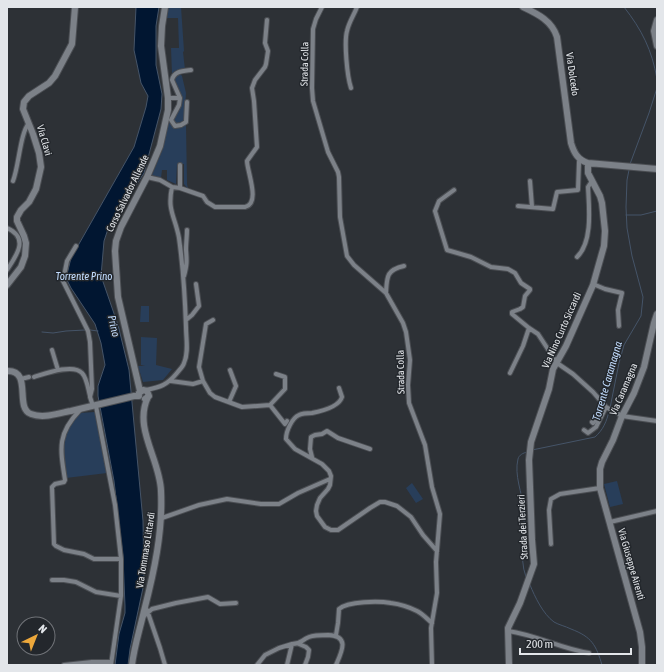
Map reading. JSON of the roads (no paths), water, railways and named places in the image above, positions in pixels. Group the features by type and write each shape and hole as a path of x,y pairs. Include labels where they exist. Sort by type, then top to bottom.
{"main road":[{"name":"Via Clavi","path":"7,285 21,267 25,256 26,243 17,217 21,210 29,202 36,189 41,167 39,153 23,109 24,102 29,96 49,83 72,44 75,7"},
{"name":"Corso Salvador Allende","path":"144,405 120,306 115,251 116,241 122,227 147,177 160,146 168,110 168,98 161,46 162,26 166,7"},
{"name":"Via Dolcedo","path":"523,7 544,18 555,30 563,72 572,143 574,151 580,159"},
{"path":"657,20 654,31 657,46"},
{"path":"580,159 588,163 657,169"},
{"name":"Via Nino Curto Siccardi","path":"529,455 534,431 549,389 553,369 566,346 593,284 603,251 605,231 600,196 588,173 588,163"},
{"name":"Via Caramagna","path":"600,469 644,367 657,314"},
{"path":"7,371 16,374 21,379 25,409 30,414 45,416 95,406 142,393"},
{"name":"Via Tommaso Littardi","path":"132,665 134,649 145,612 162,518 160,478 154,455 145,434 144,405"},
{"name":"Strada dei Terzieri","path":"509,665 509,624 526,587 534,564 529,455"},
{"name":"Via Giuseppe Airenti","path":"600,469 600,488 640,632 642,665"}],"street":[{"name":"Strada Colla","path":"322,7 313,29 312,95 328,152 338,172 340,217 346,252 354,265 386,293 403,323 406,332 410,360 408,385 409,403 426,445 432,487 440,514 436,569 436,593 432,623 432,665"},
{"path":"351,88 348,78 346,57 346,32 357,7"},
{"path":"147,177 160,180 172,187 180,188 203,196 207,202 214,207 245,207 251,204 253,190 247,161 257,147 252,88 255,80 266,64 268,51 265,43 267,20"},
{"path":"187,102 186,122 175,126 171,120 179,105 180,98 172,80 175,74 190,70"},
{"path":"168,98 180,98"},
{"path":"13,181 17,170 25,129 29,122"},
{"name":"Via Dolcedo","path":"518,206 553,209 557,192 578,190 580,159"},
{"path":"180,165 180,188"},
{"path":"530,181 532,207"},
{"name":"Via Nino Curto Siccardi","path":"577,257 582,251 588,235 588,187 592,181"},
{"path":"142,393 165,385 171,381 184,365 187,354 184,277 179,238 170,210 172,187"},
{"path":"454,190 439,202 434,211 447,250 470,257 491,267 508,269 515,273 521,283 530,290 525,296 523,307 513,311 512,314 528,328 538,334 557,363 573,374 605,406 622,416 657,421"},
{"path":"7,228 16,234 20,247 7,270"},
{"path":"184,277 187,265 187,230"},
{"path":"76,246 67,261 63,281 88,331 90,342 92,389 90,397"},
{"path":"386,293 387,280 390,271 394,268 404,266"},
{"path":"186,320 199,306 196,284"},
{"path":"593,284 605,289 622,293 618,310 619,326"},
{"path":"212,320 206,324 199,368 203,381 210,393 215,397 242,407 270,405 285,389 285,377 276,374"},
{"path":"510,373 524,346 528,328"},
{"path":"52,350 58,370"},
{"path":"21,379 58,370 72,369 80,371 84,376 90,397 95,406 115,505 121,559 121,596 111,664 92,662 64,665"},
{"path":"229,402 236,386 230,370"},
{"path":"171,381 193,384 203,381"},
{"path":"339,388 342,397 338,404 313,413 300,414 296,417 286,434 286,439 295,449 312,457 326,467 331,476 328,489 320,498 317,505 317,516 325,527 331,530 338,530 365,510 380,502 385,502 403,510 411,517 423,535 437,551"},
{"path":"270,405 286,424 287,421"},
{"path":"592,422 593,423 598,417 605,406"},
{"path":"584,430 588,433 596,427 605,406"},
{"path":"81,409 73,417 65,430 62,441 65,480 64,482 55,484 52,487 54,544 64,550 84,554 94,559 121,559"},
{"path":"312,457 310,449 311,437 327,431 338,438 370,449"},
{"path":"162,518 199,505 227,499 261,504 279,504 303,490 330,479"},
{"path":"551,544 548,510 551,499 560,494 600,488"},
{"path":"610,522 657,511"},
{"path":"52,580 76,582 96,592 121,596"},
{"path":"164,665 158,641 145,612 167,605 208,597 220,604 236,602"},
{"path":"336,635 338,609 342,606 358,603 393,603 418,612 432,623"},
{"path":"508,631 526,634 571,650 590,653"},
{"path":"299,644 309,637 336,635 343,643 336,665"},
{"path":"287,665 292,644"},
{"path":"257,665 265,655 279,648 292,644 299,644 309,650 305,665"}],"water":[{"name":"Torrente Prino","path":"136,7 159,7 156,26 156,65 162,94 161,109 144,173 109,226 104,241 101,276 118,325 129,370 143,521 144,583 128,665 115,665 119,634 125,613 125,606 123,557 114,481 98,396 98,386 105,365 101,343 95,324 66,278 71,258 134,147 146,107 148,96 141,83 134,50"}],"waterway":[{"name":"Torrente Caramagna","path":"624,7 641,32 649,50 657,79"},
{"name":"Torrente Caramagna","path":"630,164 657,88"},
{"name":"Torrente Caramagna","path":"610,408 624,345 641,316 643,297 632,256 627,228 626,207 629,170"},
{"path":"626,215 641,215 657,211"},
{"path":"42,332 53,333 85,330"},
{"path":"90,330 98,331"},
{"name":"Torrente Caramagna","path":"532,450 595,437 604,425 609,411"},
{"name":"Torrente Caramagna","path":"526,577 522,552 524,509 517,465 521,454 527,452"},
{"name":"Torrente Caramagna","path":"530,585 546,615 554,622 584,635 592,642 598,652 602,665"}],"water label":[{"name":"Prino","path":"114,326"}]}
